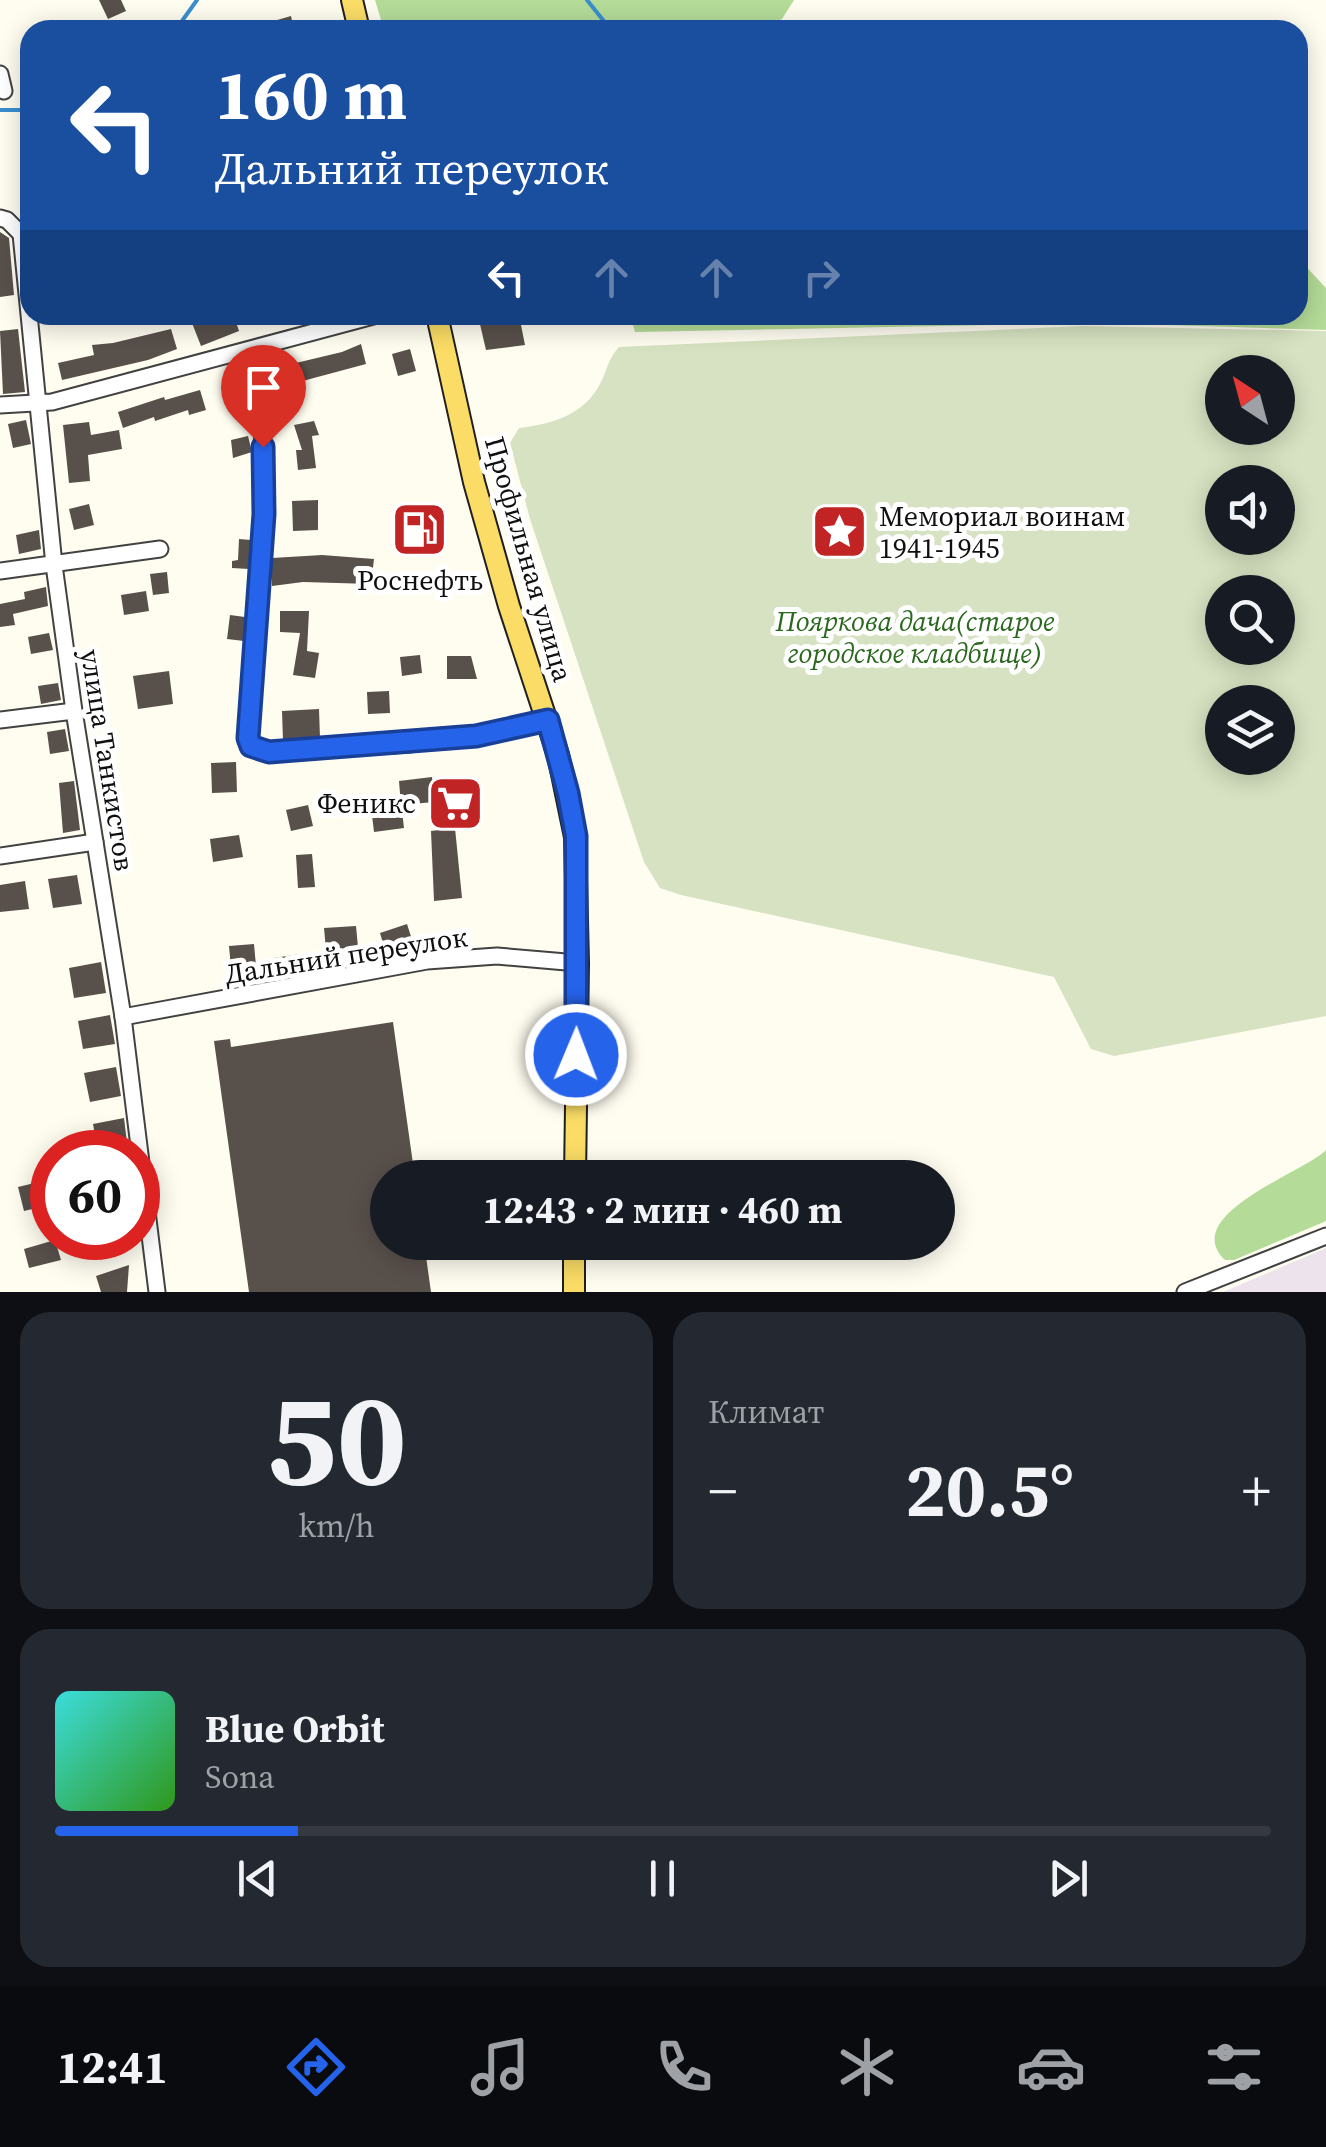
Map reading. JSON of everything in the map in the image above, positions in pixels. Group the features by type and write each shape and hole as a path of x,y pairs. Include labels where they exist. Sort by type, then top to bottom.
{"main road":[{"name":"Профильная улица","path":"439,325 496,564 548,720 576,836 575,1160"},
{"path":"574,1260 574,1292"}],"street":[{"path":"0,74 4,91"},
{"name":"улица Танкистов","path":"33,325 54,565 122,1017 157,1292"},
{"path":"0,406 39,405 342,325"},
{"path":"246,352 262,413 264,514 248,738 251,746 269,752 409,744 476,736 548,720"},
{"path":"0,571 160,549"},
{"path":"0,720 74,711"},
{"path":"0,856 95,842"},
{"name":"Дальний переулок","path":"122,1017 427,961 498,956 578,964"},
{"path":"1185,1292 1326,1236"}],"shaded area":[{"path":"1326,1248 1326,1292 1223,1292"}],"green space":[{"path":"375,0 794,0 780,20 381,20"},
{"path":"1308,269 1326,288 1326,330 1165,325 1308,325"},
{"path":"633,325 997,325 635,332"},
{"name":"Пояркова дача(старое городское кладбище)","path":"1083,326 1326,331 1326,1016 1114,1056 1091,1049 1054,977 660,888 644,862 530,519 510,443 519,428 566,416 586,403 619,347"},
{"path":"1326,1150 1326,1221 1234,1260 1225,1260 1215,1243 1218,1227 1231,1211"}],"building":[{"path":"99,0 121,0 126,11 108,19"},
{"path":"0,232 9,238 14,295 0,297"},
{"path":"193,325 237,325 239,331 201,346"},
{"path":"480,325 521,325 525,345 486,350"},
{"path":"18,329 25,392 3,394 0,331"},
{"path":"171,329 177,349 148,360 62,380 58,363 94,355 92,345"},
{"path":"361,344 366,364 284,386 279,367"},
{"path":"410,349 416,371 398,376 392,354"},
{"path":"243,387 246,408 227,409 226,388"},
{"path":"200,390 206,410 189,415 188,410 155,421 154,417 123,428 118,412"},
{"path":"26,420 31,444 13,448 8,424"},
{"path":"314,421 319,435 312,436 316,468 298,470 296,450 302,450 294,425"},
{"path":"89,422 91,435 119,430 122,449 88,455 90,481 69,483 63,425"},
{"path":"248,436 252,452 233,458 231,440"},
{"path":"318,500 318,530 293,531 292,501"},
{"path":"89,504 94,525 74,530 69,509"},
{"path":"436,515 437,539 410,540 409,517"},
{"path":"39,530 41,549 19,554 16,535"},
{"path":"239,539 251,540 249,569 232,568 232,561 238,560"},
{"path":"322,555 374,559 371,584 303,582 272,586 272,558"},
{"path":"167,572 169,593 153,595 150,574"},
{"path":"46,587 48,606 13,614 15,625 0,627 0,604 25,599 24,592"},
{"path":"146,591 149,611 124,615 121,595"},
{"path":"280,611 309,611 307,651 319,653 315,678 293,675 300,633 280,632"},
{"path":"230,615 245,617 244,641 227,639"},
{"path":"49,633 53,650 31,654 28,637"},
{"path":"420,655 422,673 402,676 400,657"},
{"path":"447,656 471,656 477,679 447,679"},
{"path":"169,671 173,704 138,709 133,676"},
{"path":"58,683 61,700 41,704 38,686"},
{"path":"389,691 390,713 368,714 367,692"},
{"path":"319,709 320,738 283,741 282,711"},
{"path":"65,729 69,751 50,754 47,732"},
{"path":"236,762 237,792 212,793 211,763"},
{"path":"432,777 434,802 401,805 399,781"},
{"path":"74,781 80,830 63,833 59,783"},
{"path":"308,805 313,826 291,831 286,810"},
{"path":"402,811 404,828 374,832 372,815"},
{"path":"455,828 462,898 434,901 431,831"},
{"path":"239,835 243,857 213,862 210,839"},
{"path":"312,854 315,887 298,888 296,855"},
{"path":"77,875 82,904 53,908 48,879"},
{"path":"25,881 29,909 0,912 0,885"},
{"path":"407,924 415,949 387,957 380,933"},
{"path":"356,926 358,947 326,950 324,928"},
{"path":"254,944 256,966 231,968 229,946"},
{"path":"300,954 302,972 276,977 274,958"},
{"path":"101,962 106,993 74,998 69,968"},
{"path":"110,1015 115,1044 83,1049 78,1021"},
{"path":"393,1022 412,1160 370,1160 370,1260 427,1260 431,1292 249,1292 214,1041 230,1039 231,1047"},
{"path":"116,1067 121,1096 90,1102 84,1073"},
{"path":"124,1118 125,1130 94,1130 93,1124"},
{"path":"30,1184 30,1210 24,1211 18,1187"},
{"path":"30,1247 30,1260 61,1260 29,1268 24,1249"},
{"path":"129,1265 127,1292 101,1292 96,1276"}],"waterway":[{"path":"183,20 197,0"},
{"path":"587,0 603,20"},
{"path":"0,110 20,110"}],"place":[{"name":"Роснефть","path":"420,529"},
{"name":"Мемориал воинам 1941-1945","path":"840,532"},
{"name":"Феникс","path":"455,803"}],"route":[{"path":"263,447 264,514 248,738 251,746 269,752 409,744 476,736 548,720 576,836 576,1055"}]}
